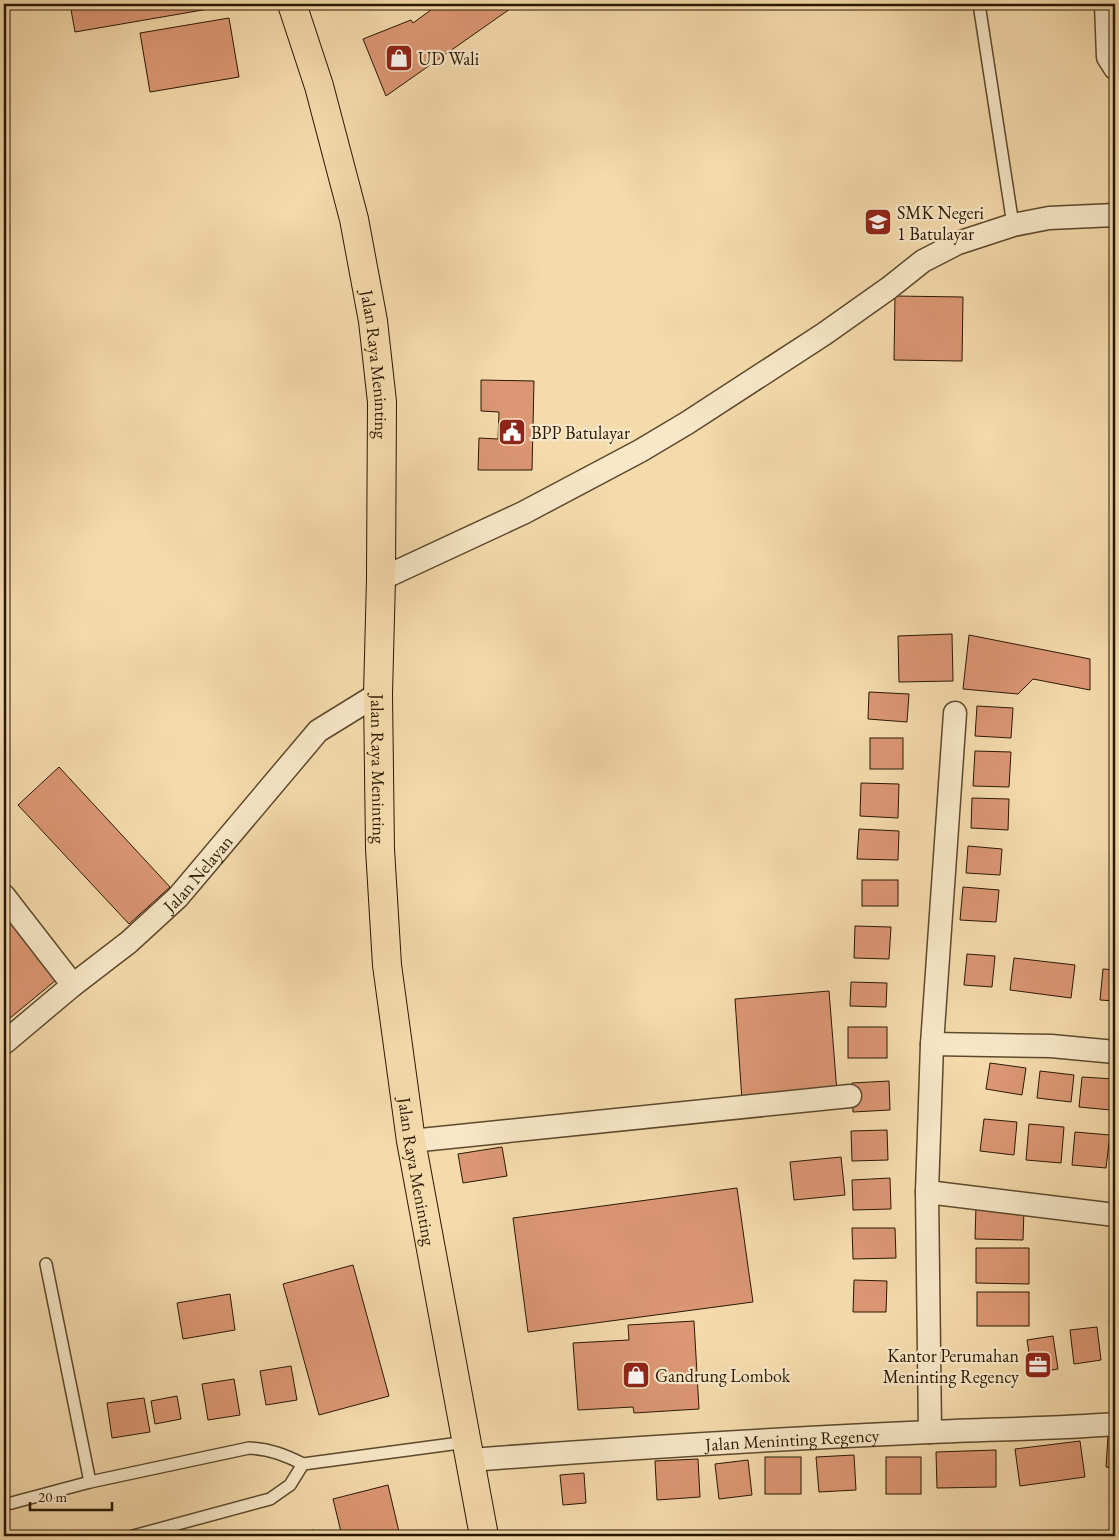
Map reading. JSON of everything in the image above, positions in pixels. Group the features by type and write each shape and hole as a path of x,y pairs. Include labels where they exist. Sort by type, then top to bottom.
{"highway":[{"name":"Jalan Raya Meninting","path":"292,4 318,86 354,219 373,321 382,402 378,694 380,849 387,965 411,1141 484,1536"}],"street":[{"path":"1106,4 1108,57 1115,68"},
{"path":"381,579 522,513 640,452 824,334 889,288 923,261 958,243 1013,225 1049,218 1115,215"},
{"name":"Jalan Nelayan","path":"4,1042 129,942 178,897 318,731 378,694"},
{"path":"930,1432 927,1192 932,1044 955,713"},
{"path":"4,896 74,985"},
{"path":"932,1044 1051,1046 1115,1052"},
{"path":"411,1141 850,1096"},
{"path":"927,1192 1115,1215"},
{"name":"Jalan Meninting Regency","path":"469,1451 568,1453 930,1432 1061,1428 1115,1424"}],"lane":[{"path":"979,4 1013,225"},
{"path":"46,1264 90,1482"},
{"path":"4,1505 90,1482 250,1448 263,1448 280,1453 303,1464 469,1451"},
{"path":"133,1536 270,1499 290,1485 303,1464"}],"building":[{"path":"70,4 219,4 220,7 75,32"},
{"path":"439,4 517,4 386,96 363,39 411,20 413,23"},
{"path":"229,18 239,77 150,92 140,33"},
{"path":"895,296 963,297 962,361 894,360"},
{"path":"481,380 534,381 532,470 478,470 479,438 498,439 499,412 481,411"},
{"path":"952,634 953,681 899,682 898,636"},
{"path":"969,635 1090,659 1090,690 1033,679 1018,694 963,689"},
{"path":"869,692 909,694 907,722 868,719"},
{"path":"977,706 1013,708 1011,738 975,736"},
{"path":"870,738 903,738 903,769 870,769"},
{"path":"975,751 1011,752 1009,787 973,786"},
{"path":"59,767 170,887 129,924 18,805"},
{"path":"861,783 899,784 898,818 860,816"},
{"path":"972,798 1009,799 1008,830 971,828"},
{"path":"859,829 899,831 898,860 857,859"},
{"path":"968,846 1002,849 1000,875 966,873"},
{"path":"862,880 898,880 898,906 862,906"},
{"path":"963,887 999,890 996,922 960,920"},
{"path":"4,908 61,976 4,1023"},
{"path":"855,926 891,927 889,959 854,958"},
{"path":"967,954 995,956 992,987 964,985"},
{"path":"1014,958 1075,965 1071,998 1010,990"},
{"path":"1103,969 1115,970 1115,1001 1100,1000"},
{"path":"851,982 887,983 886,1007 850,1006"},
{"path":"829,991 837,1092 742,1100 735,999"},
{"path":"848,1027 887,1027 887,1058 848,1058"},
{"path":"990,1063 1026,1068 1022,1095 986,1089"},
{"path":"1040,1071 1074,1075 1071,1102 1037,1098"},
{"path":"1082,1077 1114,1079 1111,1110 1079,1107"},
{"path":"889,1081 890,1110 853,1112 852,1083"},
{"path":"984,1119 1017,1122 1014,1155 980,1151"},
{"path":"1029,1124 1064,1127 1061,1163 1026,1160"},
{"path":"887,1130 888,1160 852,1161 851,1131"},
{"path":"1075,1132 1110,1135 1106,1168 1072,1165"},
{"path":"502,1147 507,1176 463,1183 458,1154"},
{"path":"841,1157 845,1195 794,1200 790,1162"},
{"path":"890,1178 891,1209 853,1210 852,1180"},
{"path":"737,1188 753,1302 528,1332 513,1218"},
{"path":"976,1206 1024,1208 1023,1240 975,1239"},
{"path":"852,1228 895,1228 896,1258 853,1259"},
{"path":"976,1248 1029,1248 1029,1284 976,1283"},
{"path":"353,1265 389,1396 319,1415 283,1284"},
{"path":"854,1280 887,1281 886,1312 853,1312"},
{"path":"977,1292 1029,1292 1029,1326 977,1326"},
{"path":"230,1294 235,1330 183,1339 177,1303"},
{"path":"1115,1305 1115,1323 1109,1321"},
{"name":"Gandrung Lombok","path":"694,1321 699,1409 634,1413 633,1407 578,1410 573,1343 629,1340 628,1325"},
{"path":"1097,1327 1101,1360 1074,1364 1070,1330"},
{"path":"1053,1336 1058,1369 1032,1373 1027,1340"},
{"path":"291,1366 297,1400 266,1405 260,1371"},
{"path":"234,1379 240,1415 208,1420 202,1384"},
{"path":"177,1396 181,1419 155,1424 151,1401"},
{"path":"144,1398 150,1432 112,1438 107,1403"},
{"path":"1108,1436 1115,1436 1115,1468 1106,1467"},
{"path":"1080,1441 1085,1477 1020,1486 1015,1449"},
{"path":"996,1450 996,1487 937,1488 936,1452"},
{"path":"854,1455 856,1490 819,1492 816,1457"},
{"path":"765,1457 801,1457 801,1494 765,1494"},
{"path":"886,1457 921,1457 921,1494 886,1494"},
{"path":"698,1459 700,1497 657,1500 655,1461"},
{"path":"748,1460 752,1495 719,1499 715,1464"},
{"path":"584,1473 586,1503 563,1505 560,1475"},
{"path":"388,1485 400,1536 342,1536 333,1499"},
{"path":"314,1530 315,1536 277,1535"}],"place":[{"name":"UD Wali","path":"399,58"},
{"name":"SMK Negeri 1 Batulayar","path":"878,222"},
{"name":"BPP Batulayar","path":"512,432"},
{"name":"Kantor Perumahan Meninting Regency","path":"1038,1365"},
{"name":"Gandrung Lombok","path":"636,1375"}]}
